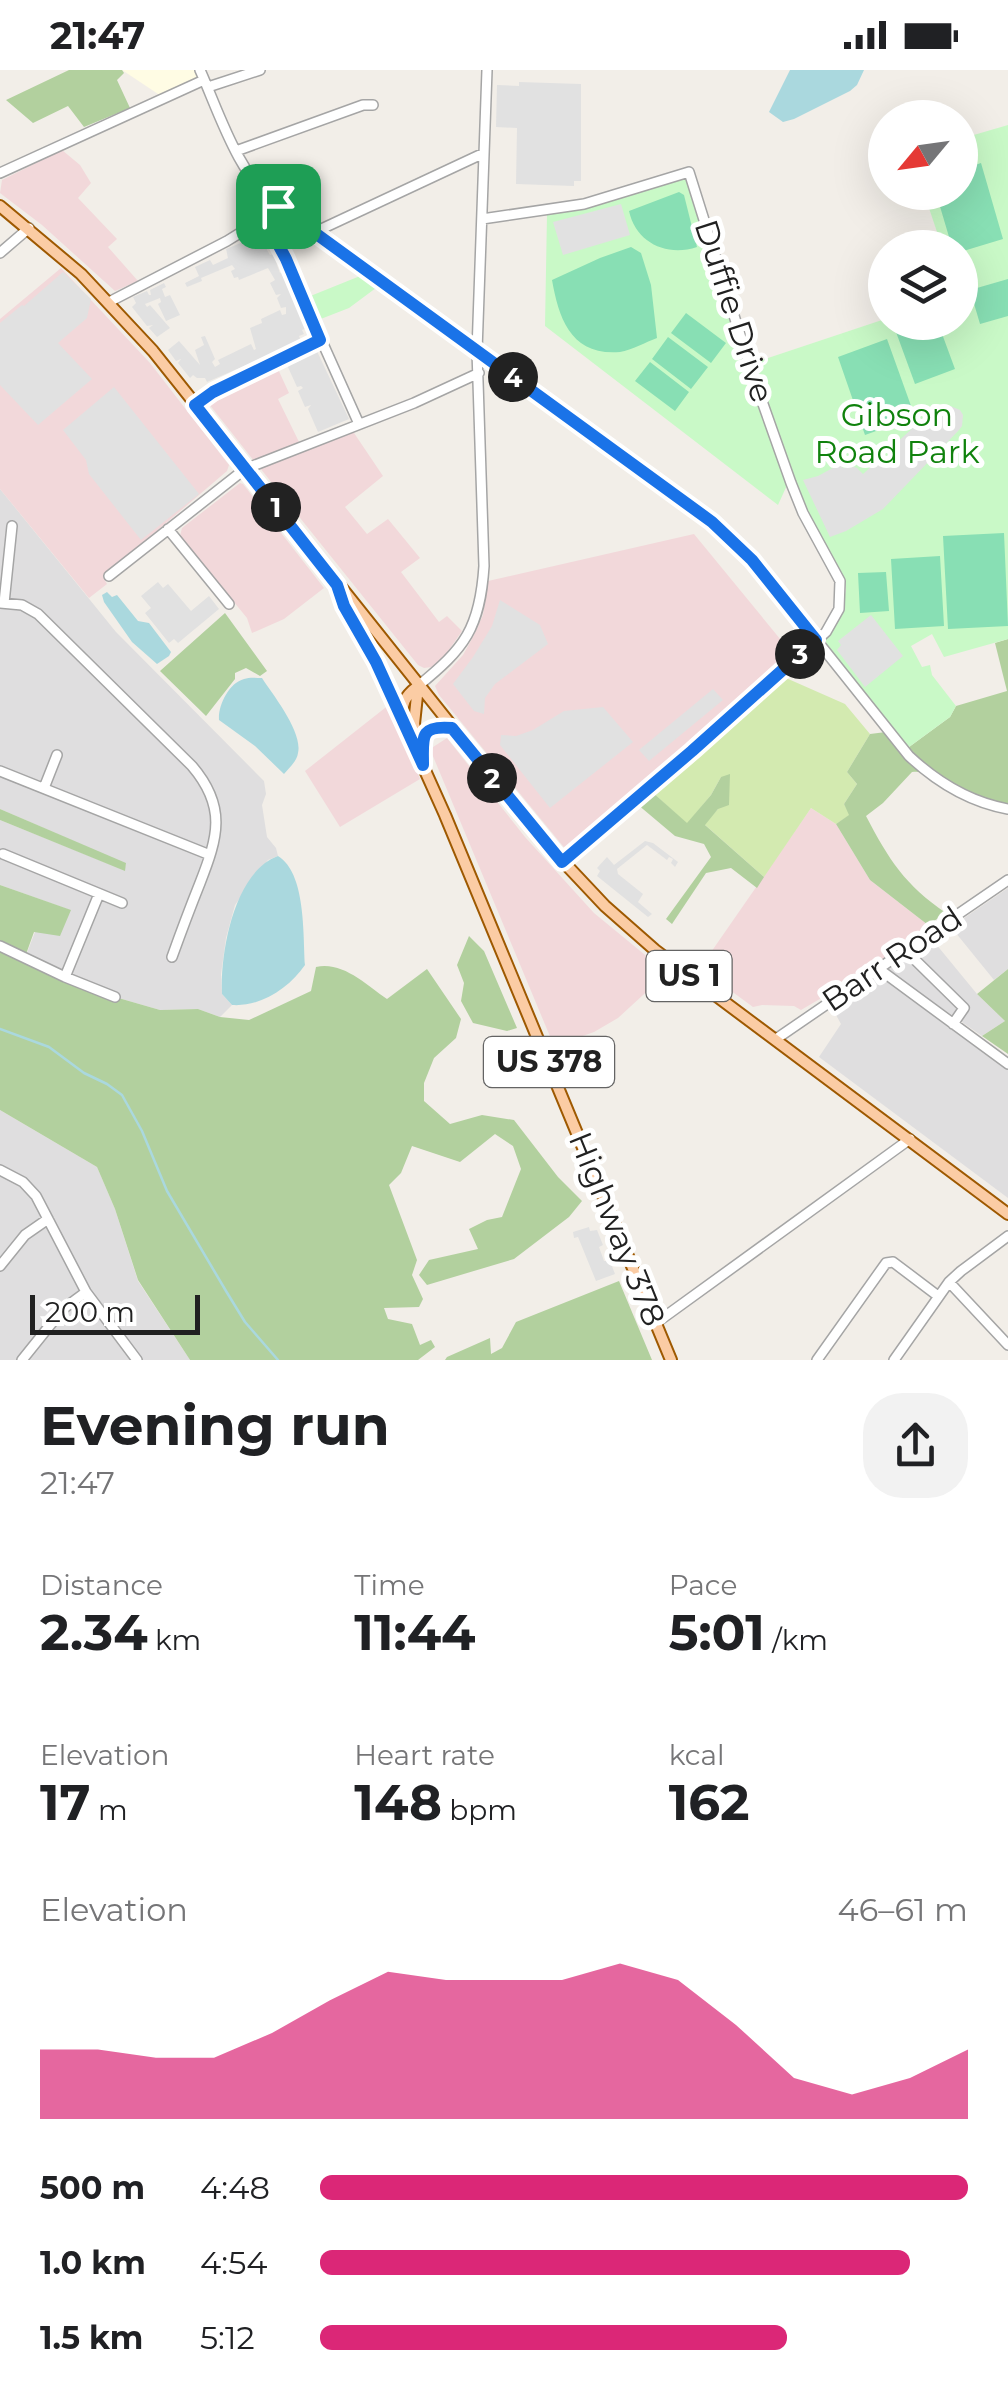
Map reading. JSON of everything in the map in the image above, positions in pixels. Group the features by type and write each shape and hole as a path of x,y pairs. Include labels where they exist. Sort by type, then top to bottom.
{"main road":[{"name":"US 1","path":"0,206 62,257 152,351 562,862 629,928 678,968 1008,1214"},
{"name":"US 378","path":"337,585 423,765"},
{"path":"405,727 403,703 418,686"},
{"name":"US 378","path":"418,686 414,724 423,765"},
{"path":"423,765 427,731 452,728"},
{"name":"Highway 378","path":"423,765 671,1360"}],"street":[{"path":"0,173 204,79 260,70"},
{"path":"418,686 461,647 480,603 484,566 477,350 486,70"},
{"path":"204,79 254,184 278,206 725,533 752,560 921,767 978,802 1008,809"},
{"path":"236,151 363,105 373,106"},
{"path":"315,232 484,153"},
{"name":"Duffie Drive","path":"482,220 584,204 689,172 791,483 840,581 840,610 816,640"},
{"path":"108,302 227,240 278,206"},
{"path":"264,218 359,424"},
{"path":"0,254 29,228"},
{"path":"195,405 213,392 320,340"},
{"path":"109,576 245,469 478,373"},
{"path":"12,526 2,603 38,614 192,766 214,803 217,828 210,855 172,957"},
{"path":"168,529 226,600"},
{"path":"562,862 816,640"},
{"path":"44,788 57,754"},
{"path":"0,771 210,855"},
{"path":"3,854 122,904"},
{"name":"Barr Road","path":"776,1038 1008,880"},
{"path":"65,977 98,894"},
{"path":"0,946 115,998"},
{"path":"906,951 964,1008 952,1024"},
{"path":"879,968 1008,1064"},
{"path":"656,1322 910,1139"},
{"path":"0,1170 29,1187 86,1292 133,1358"},
{"path":"0,1266 24,1235 48,1218"},
{"path":"894,1360 949,1282 1008,1236"},
{"path":"817,1360 886,1263 898,1264 938,1296"},
{"path":"949,1282 1008,1345"},
{"path":"22,1360 58,1315 86,1292"}],"shaded area":[{"path":"122,70 200,70 204,80 164,98"},
{"path":"519,82 581,84 581,181 574,181 574,186 516,184 517,128 496,127 497,85 519,86"},
{"path":"62,150 80,165 91,183 78,198 117,239 108,247 138,281 115,291 0,193 2,180"},
{"path":"621,204 630,235 563,255 553,222"},
{"path":"263,234 267,250 273,254 280,273 284,272 307,328 299,336 301,341 207,382 193,375 190,378 178,363 181,359 176,361 168,350 179,341 200,365 195,350 204,345 201,337 205,336 215,367 220,364 218,360 251,344 256,349 250,328 262,323 261,319 280,310 282,315 286,314 286,307 281,308 277,298 281,294 276,295 270,283 275,280 268,268 239,280 234,278 232,265 187,287 185,283 199,276 195,267 228,258 226,249"},
{"path":"61,268 150,363 229,465 227,471 103,577 107,584 89,598 0,489 0,319"},
{"path":"63,272 91,299 87,318 58,343 92,379 38,425 0,385 0,323"},
{"path":"164,283 165,297 170,295 180,315 166,321 158,304 160,298 145,304 170,328 157,337 149,328 153,325 147,326 132,307 136,303 133,297 147,291 151,295 150,290"},
{"path":"315,347 349,419 318,432 308,409 311,405 305,407 298,391 303,388 297,387 287,365 291,363 289,359"},
{"path":"277,367 289,393 278,399 300,444 254,461 209,404"},
{"path":"114,387 199,494 141,540 89,474 86,460 63,430"},
{"path":"948,405 963,415 959,430 883,509 830,537 803,480 840,464 843,468 857,468 863,474 881,458 885,461 893,446 936,407"},
{"path":"352,430 383,476 345,507 367,534 388,519 420,558 401,572 439,622 447,616 462,631 432,667 418,665 260,468"},
{"path":"240,483 324,588 284,619 252,633 247,618 180,536 182,528"},
{"path":"0,489 116,632 264,781 266,794 262,805 267,837 278,856 268,860 235,905 221,974 222,994 232,1005 220,1017 198,1009 160,1010 115,997 25,958 35,932 70,910 0,885 0,820 124,870 126,864 0,809"},
{"path":"694,534 790,651 567,851 435,686 463,655 473,637 483,615 488,581"},
{"path":"158,582 163,588 168,584 191,611 209,596 219,609 178,643 174,639 169,643 145,613 151,608 141,596"},
{"path":"500,600 540,625 548,644 495,684 485,698 484,714 474,711 453,684 492,626"},
{"path":"871,615 903,656 865,687 837,650 841,645 838,641"},
{"path":"713,689 723,700 649,761 639,750"},
{"path":"390,704 420,779 340,827 305,771"},
{"path":"603,707 633,742 550,808 500,745 501,735 516,736 533,730 564,711"},
{"path":"447,738 525,837 594,913 667,973 618,1018 594,1032 554,1046 430,749"},
{"path":"811,808 836,824 870,880 928,925 876,966 801,1010 794,1006 753,1007 700,968"},
{"path":"645,841 678,862 675,867 673,859 667,860 647,845 617,869 643,894 638,902 652,914 648,917 597,876 597,868 607,857 614,865"},
{"path":"1008,888 1008,969 994,980 951,927"},
{"path":"931,938 1005,1021 982,1036 887,970"},
{"path":"880,972 1008,1068 1008,1198 819,1057 841,1024 831,1006"},
{"path":"0,1110 97,1167 138,1281 190,1360 0,1360"},
{"path":"589,1227 590,1231 597,1230 604,1261 610,1261 615,1274 596,1281 573,1232"}],"green space":[{"path":"69,70 122,70 124,73 117,80 130,108 84,127 68,106 33,123 6,100"},
{"name":"Gibson Road Park","path":"1008,125 1008,639 944,657 932,634 911,646 922,667 930,665 932,675 956,706 950,717 905,750 821,641 840,619 846,590 844,579 799,496 750,364 868,325 868,340 978,340 978,230 936,230 930,210 978,210 978,134"},
{"path":"981,163 1003,239 978,247 978,230 947,230 941,210 978,210"},
{"name":"Gibson Road Park","path":"684,177 689,180 788,483 778,505 545,326 547,214 587,207"},
{"path":"679,192 684,195 697,247 675,250 654,245 638,232 629,211"},
{"path":"631,247 641,253 651,285 657,338 620,352 590,348 570,332 552,280"},
{"path":"370,272 384,282 349,308 313,322 303,299"},
{"path":"1008,279 1008,316 980,324 978,288"},
{"path":"686,313 726,343 711,363 671,333"},
{"path":"668,337 708,367 691,389 652,359"},
{"path":"887,340 915,417 865,435 838,357"},
{"path":"899,340 944,340 955,369 915,384"},
{"path":"650,362 689,392 675,411 635,381"},
{"path":"1004,533 1008,626 948,629 943,536"},
{"path":"940,556 944,626 895,629 891,559"},
{"path":"886,572 889,611 860,613 858,573"},
{"path":"225,613 267,671 260,676 246,668 235,673 235,679 206,716 160,671"},
{"path":"1008,639 1008,809 935,776 912,772 866,816 899,870 946,913 928,925 870,880 836,824 849,815 844,804 857,784 847,772 870,734 886,732 905,750 950,717 956,706 1007,691 995,643"},
{"path":"786,678 845,704 870,734 847,772 857,784 844,804 850,815 836,824 811,808 764,877 704,824 718,809 721,777 687,824 651,791"},
{"path":"730,774 729,805 718,809 705,825 764,877 757,888 731,868 706,873 672,924 666,919 711,857 704,844 675,836 637,804 651,791 687,823 721,777"},
{"path":"0,809 126,863 125,871 0,820"},
{"path":"0,885 71,910 60,936 34,932 25,957 115,997 160,1010 198,1009 220,1017 249,1020 311,991 316,967 326,966 354,976 387,999 427,969 461,1019 456,1038 434,1058 424,1083 424,1101 450,1124 482,1115 514,1120 582,1201 569,1217 514,1259 427,1285 419,1275 429,1260 478,1249 469,1229 502,1217 521,1169 513,1146 495,1134 460,1162 412,1146 401,1173 389,1185 417,1260 412,1275 423,1299 419,1307 384,1308 388,1319 412,1324 420,1345 431,1340 435,1347 418,1360 190,1360 138,1280 97,1167 0,1110"},
{"path":"469,936 484,951 517,1028 507,1031 473,1023 461,1001 464,983 457,965"},
{"path":"1008,969 1008,1054 982,1036 1005,1021 977,994"},
{"path":"619,1281 652,1360 445,1360 490,1338 491,1354 502,1348 516,1322"}],"water":[{"path":"790,70 864,70 850,91 783,122 769,112"},
{"path":"107,592 112,597 117,595 138,621 149,623 171,652 169,656 157,664 132,642 104,602 102,595"},
{"path":"246,678 262,678 296,735 298,753 284,774 255,746 219,720 223,701 234,685"},
{"path":"278,856 287,864 298,890 305,965 273,994 253,1003 232,1005 222,994 222,977 233,916 250,879"}],"waterway":[{"path":"0,1029 49,1047 122,1095 167,1191 245,1322 278,1360"}],"route":[{"path":"278,206 712,522 752,560 816,640 562,862 452,728 427,731 423,765 337,585 195,405 213,392 320,340 264,218 278,206"}]}
